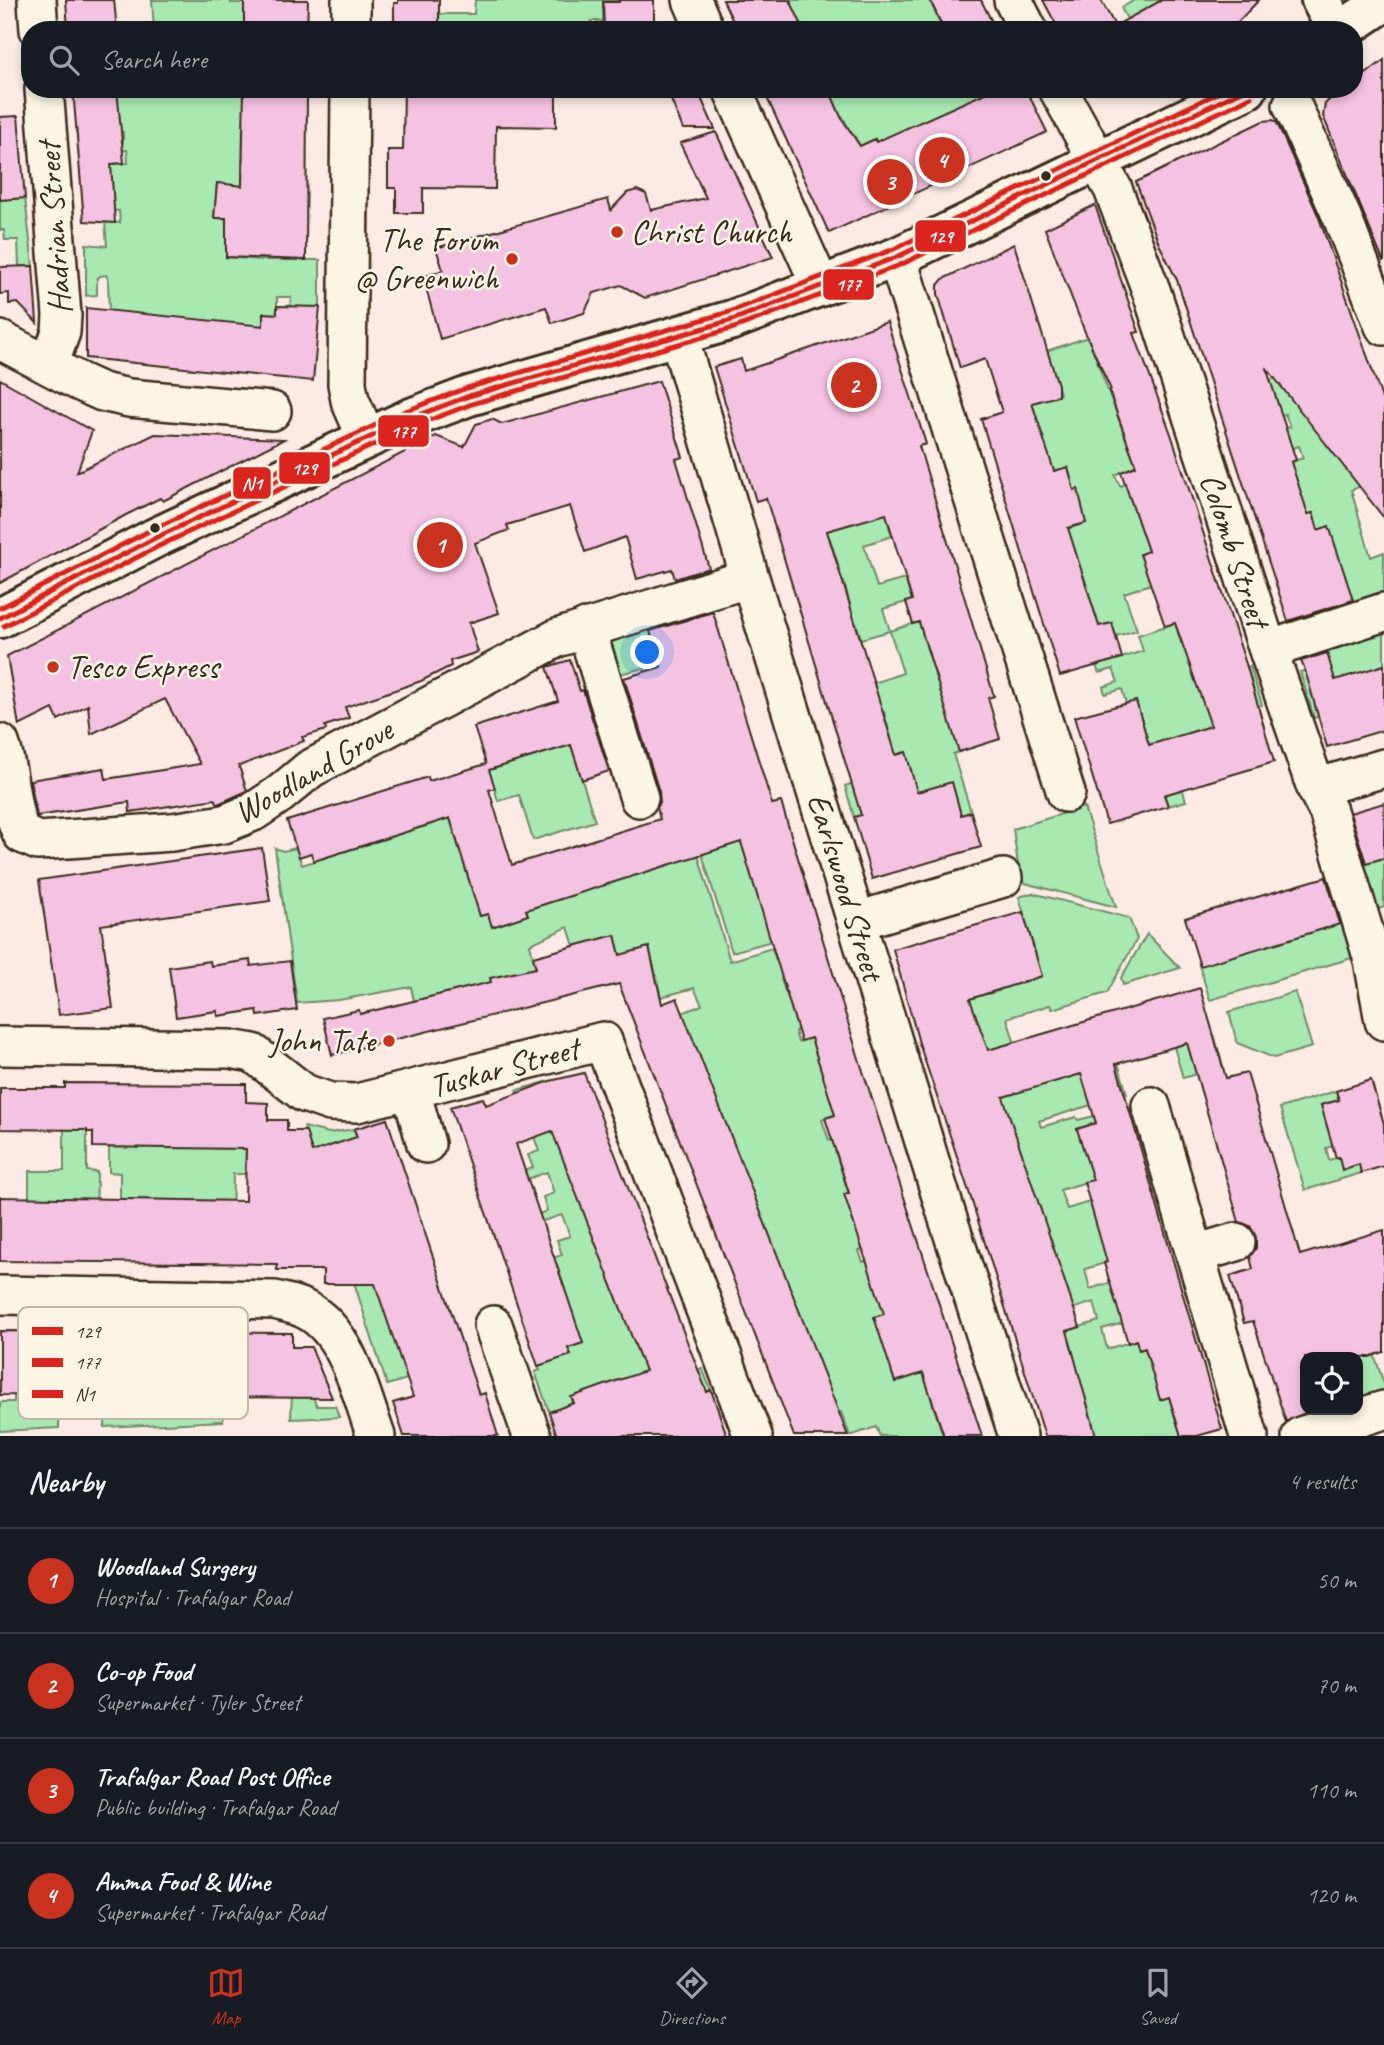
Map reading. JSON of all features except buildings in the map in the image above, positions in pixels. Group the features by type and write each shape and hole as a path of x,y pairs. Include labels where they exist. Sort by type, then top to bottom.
{"main road":[{"path":"1321,0 1334,21"},
{"path":"1353,21 1384,2"},
{"path":"1,616 155,538 411,418 470,396 679,337 821,287 897,257 1229,98"}],"street":[{"path":"37,0 38,21"},
{"path":"351,0 351,21"},
{"path":"692,0 701,21"},
{"path":"1013,0 1024,21"},
{"name":"Hadrian Street","path":"45,98 62,315 61,332 49,365"},
{"path":"350,98 347,384 350,400 367,439"},
{"path":"736,98 821,287"},
{"name":"Colomb Street","path":"1063,98 1113,189 1152,293 1268,650 1316,788 1328,811 1373,960 1384,1021"},
{"path":"1292,105 1342,217 1384,326"},
{"path":"897,257 1066,793"},
{"name":"Earlswood Street","path":"679,337 750,578 1018,1436"},
{"path":"0,340 102,392 129,398 272,411"},
{"name":"Woodland Grove","path":"0,743 16,821 22,834 38,841 173,832 224,824 253,811 280,794 310,769 557,638 750,578"},
{"path":"1268,650 1384,611"},
{"path":"586,628 639,798"},
{"path":"1316,788 1384,768"},
{"path":"857,921 1003,878"},
{"name":"Tuskar Street","path":"0,1046 230,1049 253,1053 304,1093 330,1102 357,1102 411,1091 603,1041 753,1436"},
{"path":"411,1091 426,1144"},
{"path":"1152,1106 1249,1436"},
{"path":"1195,1254 1236,1242"},
{"path":"0,1295 275,1300 306,1309 329,1327 345,1351 376,1436"},
{"path":"493,1325 532,1436"},
{"path":"1301,1436 1384,1410"}],"green space":[{"path":"152,0 230,0 231,3 244,3 244,21 153,21"},
{"path":"475,0 619,0 604,21 439,21 439,14 474,14"},
{"path":"789,0 930,0 938,21 800,21"},
{"path":"1135,0 1161,2 1142,21 1128,21 1121,8"},
{"path":"105,98 249,98 269,124 243,124 242,183 269,189 217,183 214,218 239,219 226,239 226,257 320,260 320,307 290,314 291,297 277,297 277,314 264,313 263,332 109,311 106,275 97,279 97,295 86,296 86,244 107,246 105,222 120,223 119,211 104,210 111,164 128,163 127,150 110,151 109,143 123,142 123,132 108,132"},
{"path":"826,98 991,98 999,115 887,166 875,140 860,146 843,117 817,128"},
{"path":"25,198 33,266 19,266 18,240 5,240 4,230 0,230 0,200"},
{"path":"1250,273 1353,468 1359,487 1351,490 1371,557 1384,552 1384,597 1355,607 1324,528 1318,530 1313,513 1293,519 1276,467 1303,458 1299,446 1286,450 1280,430 1290,427 1285,414 1275,416 1250,386 1279,377 1275,364 1259,369"},
{"path":"1088,337 1133,458 1139,464 1115,475 1120,486 1131,482 1138,522 1144,521 1168,545 1141,554 1151,584 1124,593 1137,630 1116,636 1111,623 1086,630 1097,618 1092,604 1079,608 1077,601 1090,597 1084,576 1071,580 1076,555 1072,541 1055,533 1085,523 1061,495 1068,468 1053,471 1032,403 1060,394 1047,351"},
{"path":"851,500 903,518 888,523 892,536 864,545 877,587 905,579 909,592 914,591 916,599 883,609 890,631 861,639 857,625 842,630 851,608 844,582 828,587 838,564 830,539 815,543 813,535"},
{"path":"919,622 936,678 951,674 959,752 953,754 971,812 961,815 952,783 887,822 854,817 845,786 910,766 905,752 881,759 891,738 884,712 868,716 877,695 874,683 903,673 890,631"},
{"path":"1175,623 1181,643 1184,642 1196,683 1250,666 1262,705 1243,710 1220,739 1206,728 1194,731 1198,746 1168,739 1186,801 1168,806 1136,702 1126,704 1122,689 1105,694 1103,687 1118,682 1113,669 1099,673 1096,666 1143,651 1138,635"},
{"path":"649,627 654,645 670,640 691,820 644,668 619,674 609,639"},
{"path":"1384,627 1384,665 1311,690 1318,717 1314,718 1300,672 1330,663 1325,646"},
{"path":"571,745 595,821 533,840 519,795 498,801 489,770"},
{"path":"1084,807 1116,907 1025,883 1020,879 1013,829"},
{"path":"449,816 480,916 488,914 493,926 528,915 526,909 698,855 730,961 772,948 776,960 790,956 796,974 781,979 785,991 795,987 808,1027 795,1031 798,1042 811,1038 827,1088 839,1113 822,1120 829,1140 846,1135 835,1151 866,1249 859,1251 863,1262 885,1255 895,1287 891,1370 895,1382 923,1373 943,1436 880,1436 876,1427 850,1436 841,1412 814,1422 682,1013 702,1005 694,988 661,997 649,947 636,951 642,978 627,982 615,936 574,946 568,927 530,944 539,981 523,971 491,978 493,992 470,987 418,1000 416,1011 411,987 339,1000 297,1003 275,848 283,851 296,848 302,865 441,821"},
{"path":"734,816 772,941 732,952 694,828"},
{"path":"1384,858 1384,907 1376,910 1363,864"},
{"path":"1032,893 1129,918 1137,939 1107,993 1052,1009 1050,1005 1007,1018 1029,1089 1118,1063 1127,1094 1039,1121 1041,1127 1076,1117 1078,1120 1094,1116 1096,1123 1077,1129 1096,1179 1060,1190 1067,1209 1102,1198 1119,1259 1085,1269 1090,1289 1125,1278 1152,1315 1102,1329 1107,1349 1136,1340 1139,1350 1145,1348 1160,1399 1169,1397 1181,1436 1097,1436 1095,1433 1085,1436 1093,1424 1086,1398 1072,1402 1067,1331 1099,1321 1094,1302 1046,1317 1032,1271 1058,1263 1051,1238 1024,1247 925,1010 982,979 987,994 999,991 998,985 1042,976 1019,897"},
{"path":"1351,920 1362,955 1210,1000 1199,965"},
{"path":"1147,934 1180,968 1123,985 1121,978"},
{"path":"1295,992 1312,1047 1274,1058 1237,1043 1229,1012"},
{"path":"1214,1035 1223,1066 1183,1078 1174,1047"},
{"path":"550,1081 666,1382 702,1368 711,1390 660,1408 621,1379 597,1388 573,1401 574,1403 549,1412 535,1372 540,1370 538,1366 571,1355 568,1348 582,1343 539,1263 562,1255 557,1240 570,1236 562,1215 527,1226 525,1219 547,1211 543,1197 554,1193 547,1172 513,1184 510,1176 533,1168 528,1155 539,1151 517,1090"},
{"path":"1336,1091 1339,1100 1321,1105 1328,1129 1351,1140 1326,1148 1329,1160 1339,1157 1343,1169 1359,1164 1361,1173 1305,1190 1280,1108"},
{"path":"64,1119 87,1119 87,1171 97,1172 96,1227 29,1198 29,1171 64,1171"},
{"path":"304,1127 329,1133 354,1129 357,1137 330,1146 407,1379 387,1385"},
{"path":"109,1147 246,1148 245,1174 233,1174 232,1229 227,1201 120,1199 120,1173 109,1172"},
{"path":"1363,1321 1384,1391 1363,1398 1363,1352 1329,1352 1324,1334"},
{"path":"292,1391 310,1391 317,1406 335,1406 339,1417 291,1419"},
{"path":"14,1394 18,1394 18,1419 59,1419 59,1428 0,1431 0,1402 14,1402"},
{"path":"105,1419 223,1419 223,1421 105,1427"}],"transit line":[{"name":"N1","path":"0,608 151,530 408,410 467,388 729,312 894,249 1207,98"},
{"name":"129","path":"0,618 155,538 411,418 469,396 732,320 897,257 1227,98"},
{"name":"177","path":"4,626 159,546 414,426 472,404 734,328 900,265 1249,98"}],"place":[{"name":"Amma Food & Wine","path":"942,160"},
{"name":"Trafalgar Road Post Office","path":"890,182"},
{"name":"Christ Church","path":"617,232"},
{"name":"The Forum @ Greenwich","path":"512,259"},
{"name":"Co-op Food","path":"854,385"},
{"name":"Woodland Surgery","path":"440,545"},
{"name":"Tesco Express","path":"53,667"},
{"name":"John Tate","path":"389,1041"}]}
